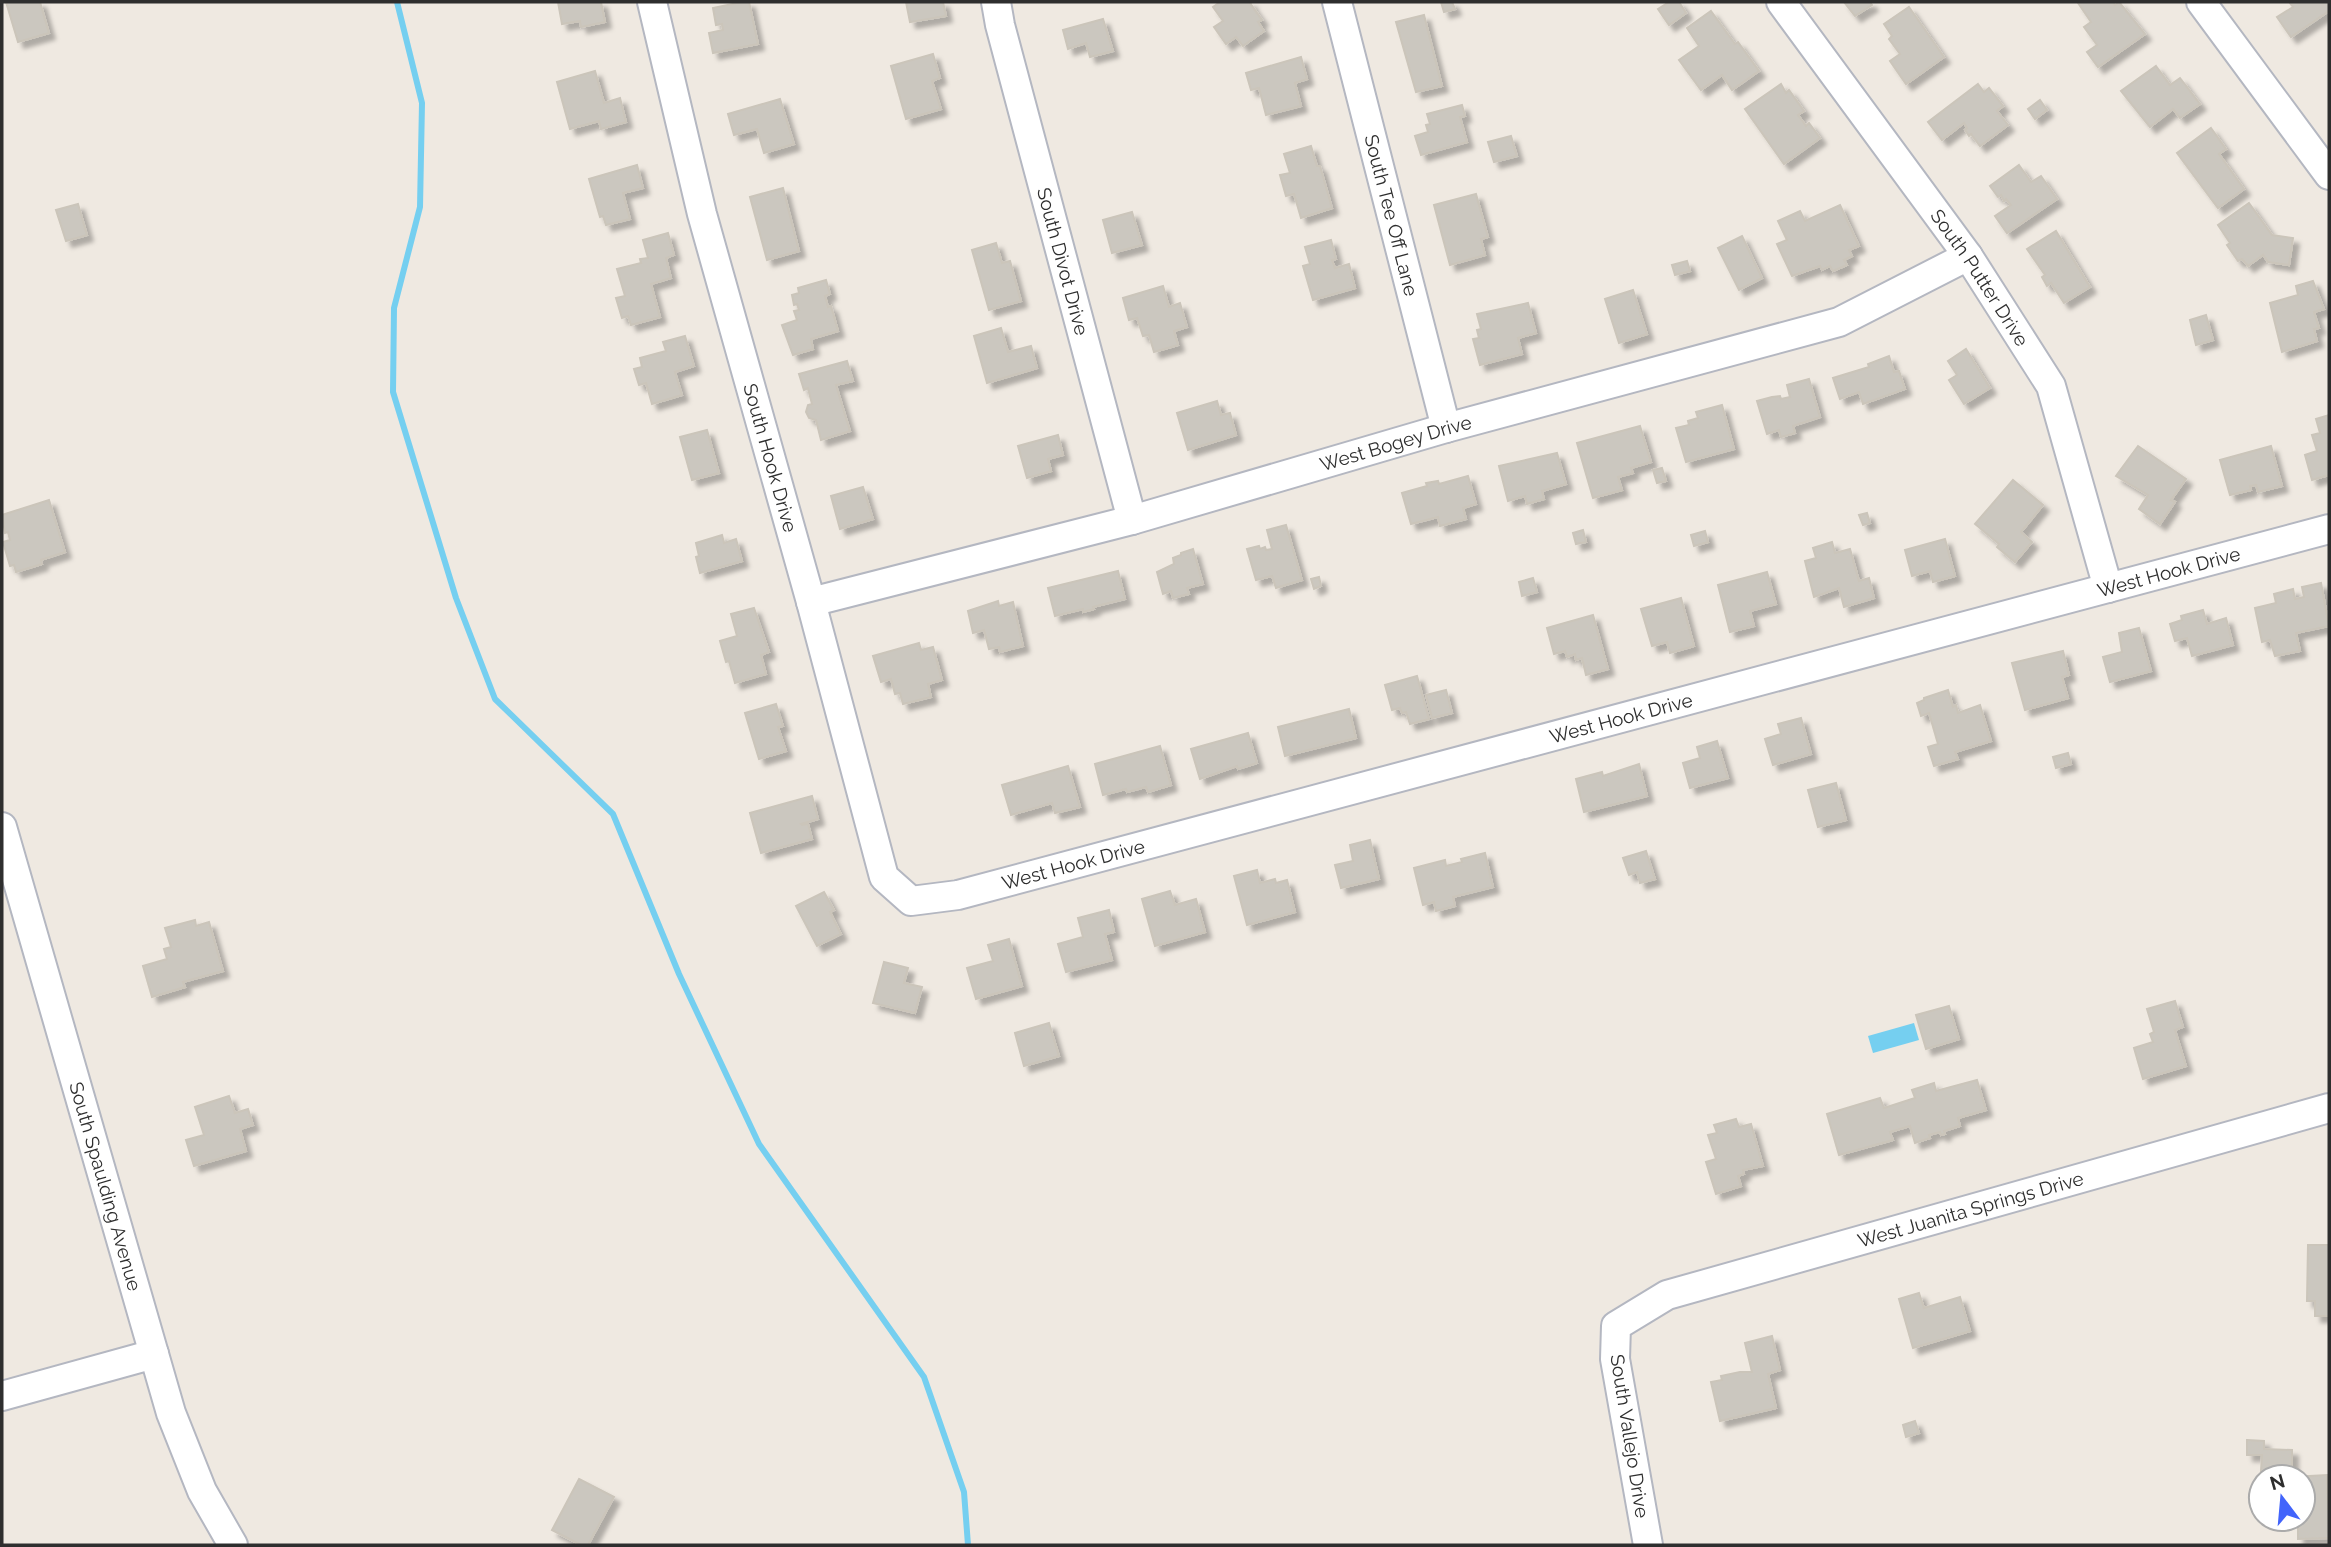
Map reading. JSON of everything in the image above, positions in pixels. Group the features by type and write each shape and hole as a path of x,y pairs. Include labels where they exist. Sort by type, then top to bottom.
{"street":[{"name":"South Hook Drive","path":"652,2 702,214 811,602 884,877 911,901"},
{"name":"South Divot Drive","path":"996,2 1003,38 1132,520"},
{"name":"South Tee Off Lane","path":"1337,2 1446,428"},
{"name":"South Putter Drive","path":"1781,2 1968,256 2051,386 2108,588"},
{"path":"2201,2 2329,175"},
{"name":"West Bogey Drive","path":"811,602 1132,520 1446,428 1839,322 1968,256"},
{"name":"West Hook Drive","path":"911,901 958,895 2329,529"},
{"name":"South Spaulding Avenue","path":"2,827 171,1413 202,1491 231,1543"},
{"name":"West Juanita Springs Drive","path":"1616,1326 1667,1295 2329,1108"},
{"name":"South Vallejo Drive","path":"1616,1326 1615,1359 1648,1545"},
{"path":"2,1396 153,1353"}],"water":[{"path":"1914,1023 1919,1040 1873,1053 1868,1036"}],"building":[{"path":"6,2 40,2 49,33 18,42"},
{"path":"558,2 601,2 605,22 581,27 580,21 562,24"},
{"path":"749,2 758,44 713,53 709,33 723,30 722,24 716,25 713,8"},
{"path":"906,2 943,2 946,16 910,22"},
{"path":"1220,2 1252,2 1250,3 1262,20 1258,22 1264,31 1243,46 1236,37 1226,44 1214,27 1223,21 1213,7"},
{"path":"1441,2 1452,2 1455,9 1444,12"},
{"path":"1669,2 1679,2 1686,13 1669,25 1658,9"},
{"path":"1844,2 1870,2 1872,5 1855,16"},
{"path":"2113,2 2115,5 2119,2 2145,34 2098,67 2087,52 2097,45 2084,27 2091,22 2078,3"},
{"path":"2289,2 2329,2 2329,11 2291,37 2277,17 2293,7"},
{"path":"1909,7 1944,57 1906,84 1890,61 1900,54 1889,39 1892,36 1884,24"},
{"path":"1711,11 1759,71 1732,90 1722,75 1701,90 1679,60 1699,46 1687,28"},
{"path":"1424,15 1442,86 1416,92 1396,22"},
{"path":"1103,19 1113,51 1090,57 1086,43 1068,49 1063,30"},
{"path":"933,54 940,78 932,81 941,109 906,119 891,66"},
{"path":"1301,57 1307,79 1295,83 1301,106 1266,115 1259,88 1251,90 1246,73"},
{"path":"2156,66 2170,85 2180,78 2200,104 2180,118 2173,109 2150,127 2121,91"},
{"path":"595,71 604,103 620,98 626,122 601,129 599,121 570,129 557,82"},
{"path":"1781,84 1786,93 1789,90 1804,111 1798,115 1806,126 1809,123 1820,138 1784,164 1745,109"},
{"path":"1978,84 1984,92 1989,88 2003,106 1997,111 2008,125 1980,146 1971,134 1969,136 1964,123 1942,140 1928,122"},
{"path":"780,99 794,144 764,153 757,129 734,135 728,114"},
{"path":"2040,100 2047,110 2035,119 2028,109"},
{"path":"1462,105 1465,116 1460,117 1467,142 1421,155 1415,136 1428,132 1426,125 1430,124 1427,114"},
{"path":"2211,128 2226,149 2219,154 2244,189 2218,208 2177,153"},
{"path":"1511,136 1517,156 1494,162 1488,142"},
{"path":"1311,146 1317,166 1320,166 1332,208 1301,218 1294,194 1286,196 1280,175 1290,173 1284,154"},
{"path":"637,165 643,188 623,193 630,219 606,225 603,216 600,217 589,179"},
{"path":"2019,165 2031,182 2041,176 2057,199 2007,233 1995,216 2011,205 2006,199 2004,201 2001,195 1998,197 1990,186"},
{"path":"783,188 799,251 767,260 750,197"},
{"path":"1476,194 1488,237 1481,239 1485,255 1450,265 1434,205"},
{"path":"2249,203 2272,235 2293,238 2289,265 2268,262 2263,255 2248,266 2242,259 2238,261 2227,245 2230,243 2218,225"},
{"path":"78,204 87,235 66,241 56,210"},
{"path":"1840,205 1859,246 1849,250 1852,256 1844,260 1847,265 1833,271 1830,266 1822,270 1820,266 1792,276 1777,244 1787,240 1778,221 1800,211 1805,221"},
{"path":"1132,212 1142,245 1112,253 1103,220"},
{"path":"2056,231 2090,287 2064,303 2051,283 2047,286 2042,277 2045,275 2027,249"},
{"path":"668,233 674,255 666,258 671,278 651,284 660,317 631,325 628,316 622,318 616,298 625,296 617,269 641,263 640,259 648,258 643,240"},
{"path":"1742,236 1762,278 1739,290 1718,248"},
{"path":"1331,240 1336,259 1332,260 1335,268 1349,264 1355,288 1313,300 1303,266 1310,264 1305,247"},
{"path":"996,243 1002,263 1010,261 1021,301 989,310 972,250"},
{"path":"1687,261 1690,271 1675,275 1672,265"},
{"path":"826,280 830,294 825,296 828,307 831,306 838,331 811,339 813,349 793,355 782,325 797,320 794,311 799,310 797,304 794,305 792,295 799,293 798,288"},
{"path":"2313,281 2324,309 2314,312 2319,328 2314,329 2317,341 2282,352 2270,303 2298,295 2296,286"},
{"path":"1163,286 1169,307 1180,303 1187,327 1174,331 1178,345 1154,352 1149,335 1143,336 1137,318 1129,320 1123,298"},
{"path":"1633,290 1647,334 1619,343 1605,299"},
{"path":"1528,303 1536,333 1518,338 1522,354 1480,365 1473,339 1479,338 1477,330 1481,329 1477,314"},
{"path":"2206,315 2213,340 2196,345 2190,320"},
{"path":"1001,328 1008,352 1031,346 1037,368 987,383 974,336"},
{"path":"685,336 694,366 675,372 682,395 652,404 646,383 639,385 634,369 642,367 640,358 666,351 663,342"},
{"path":"1966,349 1990,388 1964,404 1949,380 1957,375 1948,361"},
{"path":"1889,356 1894,372 1899,371 1905,389 1863,404 1859,392 1840,399 1833,378 1869,367 1868,364"},
{"path":"847,361 853,381 836,385 850,431 821,440 816,420 809,418 806,412 808,405 812,404 808,388 804,390 799,374"},
{"path":"1809,379 1820,417 1793,426 1795,433 1781,437 1779,430 1767,434 1757,401 1780,396 1781,399 1790,397 1787,385"},
{"path":"1217,401 1221,415 1230,413 1236,435 1188,450 1177,413"},
{"path":"1722,405 1734,449 1686,462 1676,428 1689,425 1688,421 1698,418 1696,412"},
{"path":"2329,415 2329,475 2312,480 2305,455 2317,451 2312,435 2320,433 2316,419"},
{"path":"1640,426 1651,462 1631,468 1633,473 1618,477 1622,490 1593,498 1577,443"},
{"path":"707,430 719,473 692,480 680,437"},
{"path":"1058,435 1063,455 1048,459 1051,471 1027,478 1018,446"},
{"path":"2138,446 2186,479 2171,500 2175,502 2160,524 2139,509 2148,495 2116,476"},
{"path":"2271,446 2282,486 2258,492 2256,485 2250,486 2251,490 2230,495 2220,460"},
{"path":"1557,453 1566,484 1542,491 1544,499 1527,504 1525,496 1508,501 1499,466"},
{"path":"1662,468 1666,481 1657,483 1653,470"},
{"path":"1468,476 1476,504 1463,508 1466,519 1440,526 1438,517 1411,524 1402,493 1427,486 1426,483 1438,481 1439,484"},
{"path":"2013,480 2043,505 2021,532 2032,542 2015,562 1975,524"},
{"path":"863,487 873,519 840,529 831,496"},
{"path":"49,500 65,552 41,560 42,564 16,572 14,565 10,566 3,542 10,540 8,532 5,533 2,515"},
{"path":"1867,513 1870,523 1863,525 1859,515"},
{"path":"1286,525 1302,580 1276,588 1272,576 1256,580 1247,549 1259,546 1260,549 1272,549 1267,530"},
{"path":"1583,530 1586,542 1576,544 1573,533"},
{"path":"1705,531 1708,542 1694,546 1691,535"},
{"path":"722,535 724,543 736,539 742,561 700,573 696,543"},
{"path":"1945,539 1955,576 1933,582 1930,571 1912,576 1905,550"},
{"path":"1832,542 1835,553 1850,549 1859,581 1869,578 1874,598 1844,607 1839,588 1814,597 1805,561 1816,558 1813,548"},
{"path":"1193,549 1203,584 1187,588 1189,594 1173,598 1171,591 1163,594 1157,572 1174,564 1173,558"},
{"path":"1118,571 1125,599 1083,612 1083,609 1055,616 1048,588"},
{"path":"1767,572 1776,604 1750,611 1754,626 1730,632 1718,585"},
{"path":"1319,577 1321,586 1314,589 1311,579"},
{"path":"1533,578 1537,592 1522,596 1519,582"},
{"path":"2321,583 2329,626 2296,633 2300,651 2275,656 2270,640 2262,642 2255,608 2276,603 2274,594 2293,589 2295,599 2304,597 2302,587"},
{"path":"1681,598 1694,646 1670,653 1667,642 1652,646 1641,609"},
{"path":"998,601 999,606 1013,602 1023,646 1000,652 999,647 989,649 984,630 973,633 968,611"},
{"path":"754,608 769,652 761,655 766,674 735,683 720,641 737,636 731,614"},
{"path":"2203,610 2207,624 2226,618 2233,645 2192,656 2187,638 2175,641 2170,624 2182,620 2181,616"},
{"path":"1593,615 1608,669 1586,675 1582,658 1576,660 1575,654 1567,657 1565,651 1554,654 1547,628"},
{"path":"2139,628 2151,671 2110,682 2103,657 2122,652 2119,633"},
{"path":"919,643 921,650 933,647 942,680 928,684 931,697 903,704 900,693 895,694 891,679 881,682 873,656"},
{"path":"2063,651 2069,675 2062,677 2068,698 2025,710 2012,663"},
{"path":"1417,676 1429,719 1410,724 1406,712 1402,713 1400,708 1392,710 1385,685"},
{"path":"1446,690 1452,713 1432,718 1426,695"},
{"path":"1948,690 1953,707 1956,705 1958,713 1980,705 1991,741 1955,752 1958,759 1934,766 1928,747 1938,744 1929,713 1921,716 1917,703"},
{"path":"776,704 783,726 778,727 786,751 759,759 745,713"},
{"path":"1349,709 1356,738 1285,756 1278,727"},
{"path":"1801,718 1811,754 1773,765 1765,739 1781,734 1778,724"},
{"path":"1248,733 1257,763 1238,769 1237,766 1200,779 1191,749"},
{"path":"1717,741 1728,778 1690,788 1683,763 1700,758 1697,747"},
{"path":"1160,746 1171,785 1148,792 1146,787 1103,795 1095,764"},
{"path":"2068,753 2071,764 2056,768 2053,757"},
{"path":"1639,764 1647,796 1584,812 1576,779 1602,772 1603,776"},
{"path":"1068,766 1080,807 1055,813 1052,803 1011,815 1002,785"},
{"path":"1836,783 1846,820 1818,827 1808,790"},
{"path":"812,796 818,819 801,824 808,824 812,839 761,853 750,813"},
{"path":"1370,840 1379,879 1341,888 1335,865 1353,861 1350,845"},
{"path":"1646,851 1655,879 1640,883 1637,872 1629,875 1623,858"},
{"path":"1485,853 1493,887 1453,897 1455,906 1436,911 1434,902 1423,905 1414,868 1445,860 1446,866"},
{"path":"1257,870 1260,883 1275,879 1276,883 1287,880 1295,912 1247,925 1234,876"},
{"path":"1170,891 1175,905 1196,899 1205,932 1155,946 1142,899"},
{"path":"824,892 834,910 830,912 841,934 817,946 796,906"},
{"path":"1109,910 1114,932 1105,934 1112,960 1066,972 1058,944 1083,937 1078,918"},
{"path":"195,920 196,926 209,922 223,971 183,982 185,987 152,997 143,966 167,959 164,949 171,947 165,928"},
{"path":"1009,939 1022,986 976,999 967,968 993,961 988,945"},
{"path":"884,962 908,968 904,983 922,987 915,1013 873,1003"},
{"path":"2175,1001 2183,1027 2175,1030 2186,1066 2143,1079 2134,1048 2153,1042 2150,1034 2154,1032 2147,1009"},
{"path":"1949,1006 1959,1039 1926,1049 1916,1015"},
{"path":"1049,1023 1059,1056 1024,1066 1015,1033"},
{"path":"1977,1080 1986,1110 1958,1118 1960,1126 1944,1131 1945,1134 1941,1135 1940,1132 1929,1135 1930,1138 1915,1143 1910,1126 1890,1132 1893,1140 1839,1155 1827,1114 1880,1098 1884,1108 1915,1098 1912,1090 1934,1083 1936,1091"},
{"path":"229,1096 235,1113 248,1109 253,1125 240,1129 246,1151 194,1166 186,1140 204,1135 195,1107"},
{"path":"1736,1119 1739,1127 1751,1124 1763,1166 1743,1170 1744,1174 1738,1176 1741,1186 1716,1194 1706,1162 1716,1159 1708,1135 1717,1133 1714,1125"},
{"path":"2308,1245 2329,1245 2329,1316 2315,1316 2315,1301 2307,1301"},
{"path":"1919,1293 1924,1308 1960,1297 1970,1331 1913,1348 1899,1299"},
{"path":"1772,1336 1780,1370 1768,1374 1776,1408 1720,1421 1711,1382 1722,1380 1721,1376 1752,1372 1745,1343"},
{"path":"1915,1421 1919,1433 1906,1437 1903,1425"},
{"path":"2247,1440 2264,1441 2264,1449 2292,1450 2292,1463 2262,1463 2262,1455 2247,1455"},
{"path":"2327,1475 2329,1538 2298,1539 2298,1533 2317,1533 2317,1476"},
{"path":"579,1479 614,1497 588,1545 581,1545 552,1530"}],"waterway":[{"path":"397,2 422,103 420,207 394,308 393,392 456,598 495,699 613,814 679,974 759,1144 924,1377 964,1492 968,1545"}]}
